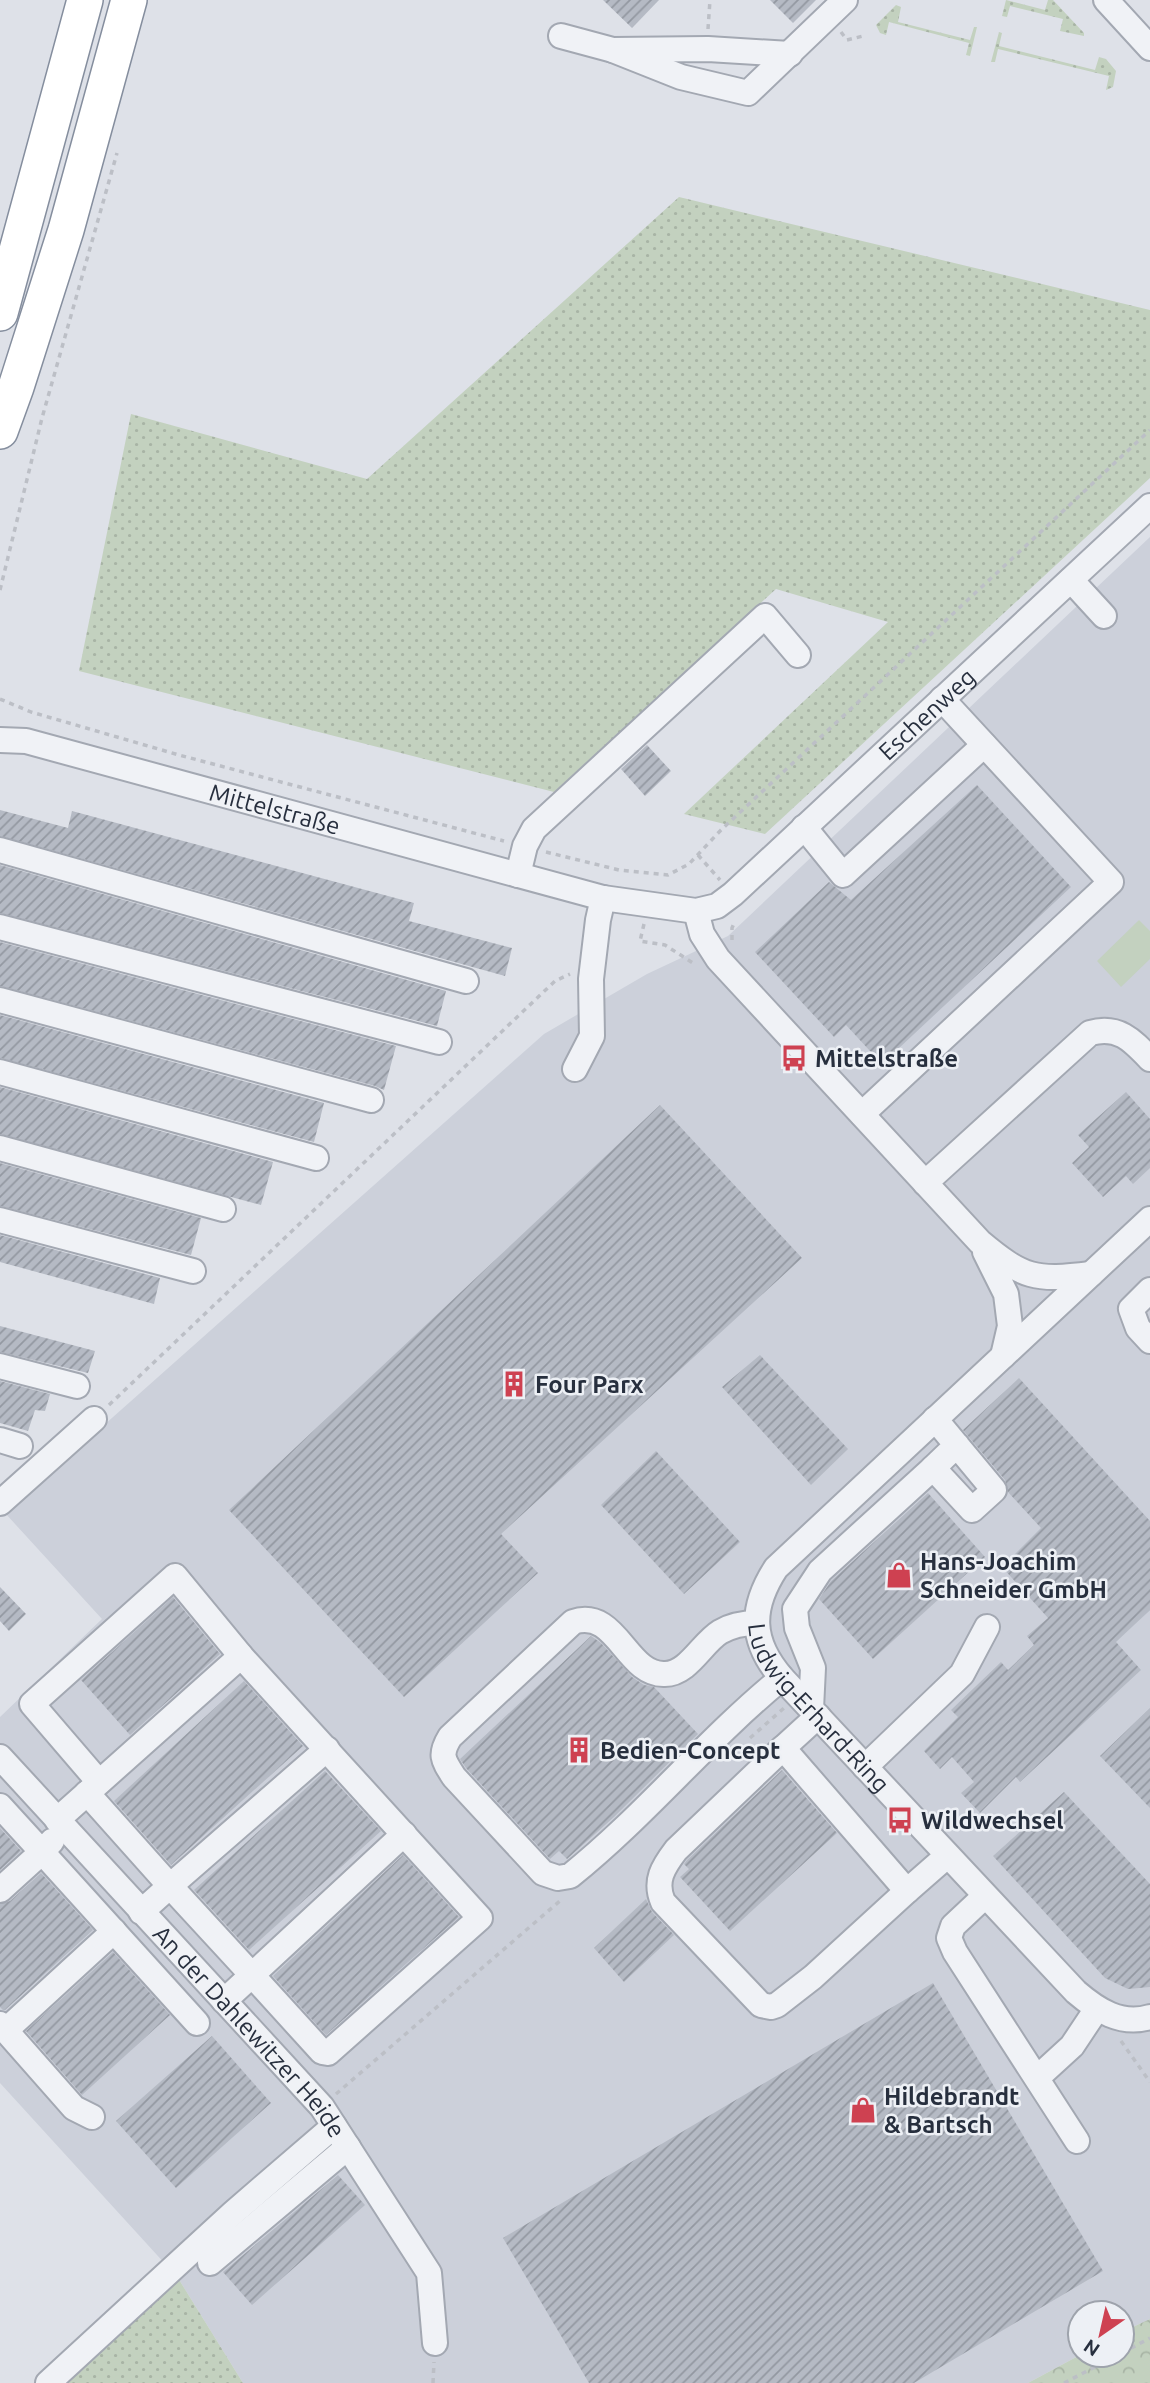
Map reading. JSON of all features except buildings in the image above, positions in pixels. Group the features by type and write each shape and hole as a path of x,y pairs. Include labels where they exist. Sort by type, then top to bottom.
{"highway":[{"path":"0,313 85,0"},
{"path":"0,431 66,230 129,0"}],"street":[{"path":"561,36 614,50 681,77 748,93 845,0"},
{"path":"1107,0 1150,48"},
{"path":"614,50 708,49 790,54"},
{"name":"Eschenweg","path":"696,911 717,906 733,894 1150,506"},
{"path":"1071,580 1104,616"},
{"path":"518,875 525,846 534,829 765,616 798,655"},
{"path":"862,1114 1111,883 942,699"},
{"name":"Mittelstraße","path":"0,740 26,741 603,898 696,911"},
{"path":"804,827 844,875 984,745"},
{"path":"0,850 466,981"},
{"path":"575,1069 592,1036 591,979 603,898"},
{"path":"696,911 702,934 718,959 980,1242 1007,1265 1025,1273 1054,1279 1091,1274"},
{"path":"0,927 439,1042"},
{"path":"0,1000 371,1100"},
{"path":"925,1183 1090,1033 1100,1030 1130,1038 1150,1059"},
{"path":"0,1072 317,1158"},
{"path":"0,1147 223,1209"},
{"name":"Ludwig-Erhard-Ring","path":"1096,2010 947,1856 782,1678 769,1663 758,1638 756,1623 764,1586 776,1568 1150,1219"},
{"path":"0,1220 193,1271"},
{"path":"980,1242 1006,1294 1010,1326 1003,1356"},
{"path":"1150,1290 1130,1309 1138,1328 1150,1340"},
{"path":"0,1366 77,1386"},
{"path":"0,1503 94,1419"},
{"path":"933,1468 972,1510 994,1490 934,1419"},
{"path":"947,1856 813,1977 771,2007 761,2005 663,1902 659,1885 660,1874 676,1850 783,1748 814,1713 813,1668 797,1628 795,1609 820,1571 957,1445"},
{"path":"298,2081 480,1918 241,1656 175,1576 32,1704 93,1788 170,1886 322,2053 328,2053"},
{"path":"756,1623 737,1624 719,1633 676,1673 662,1675 646,1669 600,1622 585,1617 573,1622 450,1737 443,1748 443,1761 454,1777 543,1873 558,1878 570,1876 782,1678"},
{"path":"864,1767 962,1674 987,1627"},
{"path":"0,1890 42,1852 60,1824 93,1788 241,1656"},
{"path":"783,1748 907,1891"},
{"path":"141,1912 327,1749"},
{"name":"An der Dahlewitzer Heide","path":"0,1757 321,2107 429,2273 435,2343"},
{"path":"0,1806 197,2023"},
{"path":"224,2001 404,1834"},
{"path":"985,1896 953,1926 949,1938 955,1952 1077,2141"},
{"path":"92,2117 74,2108 3,2027 114,1931"},
{"path":"1037,2078 1072,2046 1096,2010 1114,2018 1150,2017"},
{"path":"48,2383 233,2213 334,2126"},
{"path":"210,2263 348,2147"}],"path":[{"path":"708,49 710,0"},
{"path":"0,590 42,418 120,141"},
{"path":"0,699 30,712 179,755 619,870 668,875 698,856 729,822 1150,430"},
{"path":"698,856 733,894"},
{"path":"640,941 664,945 696,965"},
{"path":"94,1419 555,981 574,973"},
{"path":"1096,2010 1150,2082"},
{"path":"1064,2383 1091,2369"}],"shaded area":[{"path":"1150,537 1150,2319 1136,2326 1136,2299 1066,2299 1066,2363 1028,2383 243,2383 178,2278 0,2083 0,1717 102,1619 5,1513 544,1034 647,974 728,936"}],"green space":[{"path":"1006,0 1045,10 1048,0 1053,0 1084,36 1060,31 1063,19 1010,6 1007,17 1002,16"},
{"path":"896,5 901,7 898,22 970,40 974,27 977,27 970,56 966,55 969,43 889,22 886,35 880,33 876,25"},
{"path":"999,32 1002,33 999,46 1095,70 1099,57 1106,59 1116,71 1113,87 1106,90 1109,76 998,49 995,62 991,62"},
{"path":"679,197 1150,310 1150,478 765,834 684,814 888,622 776,589 554,792 79,671 131,414 367,479"},
{"path":"1139,920 1150,931 1150,959 1121,987 1097,961"},
{"path":"178,2278 243,2383 50,2383"},
{"path":"1150,2319 1150,2383 1028,2383 1066,2363 1066,2369 1136,2369 1136,2326"}],"place":[{"name":"Mittelstraße","path":"794,1058"},
{"name":"Four Parx","path":"514,1384"},
{"name":"Hans-Joachim Schneider GmbH","path":"899,1575"},
{"name":"Bedien-Concept","path":"579,1750"},
{"name":"Wildwechsel","path":"900,1820"},
{"name":"Hildebrandt & Bartsch","path":"863,2110"}]}
